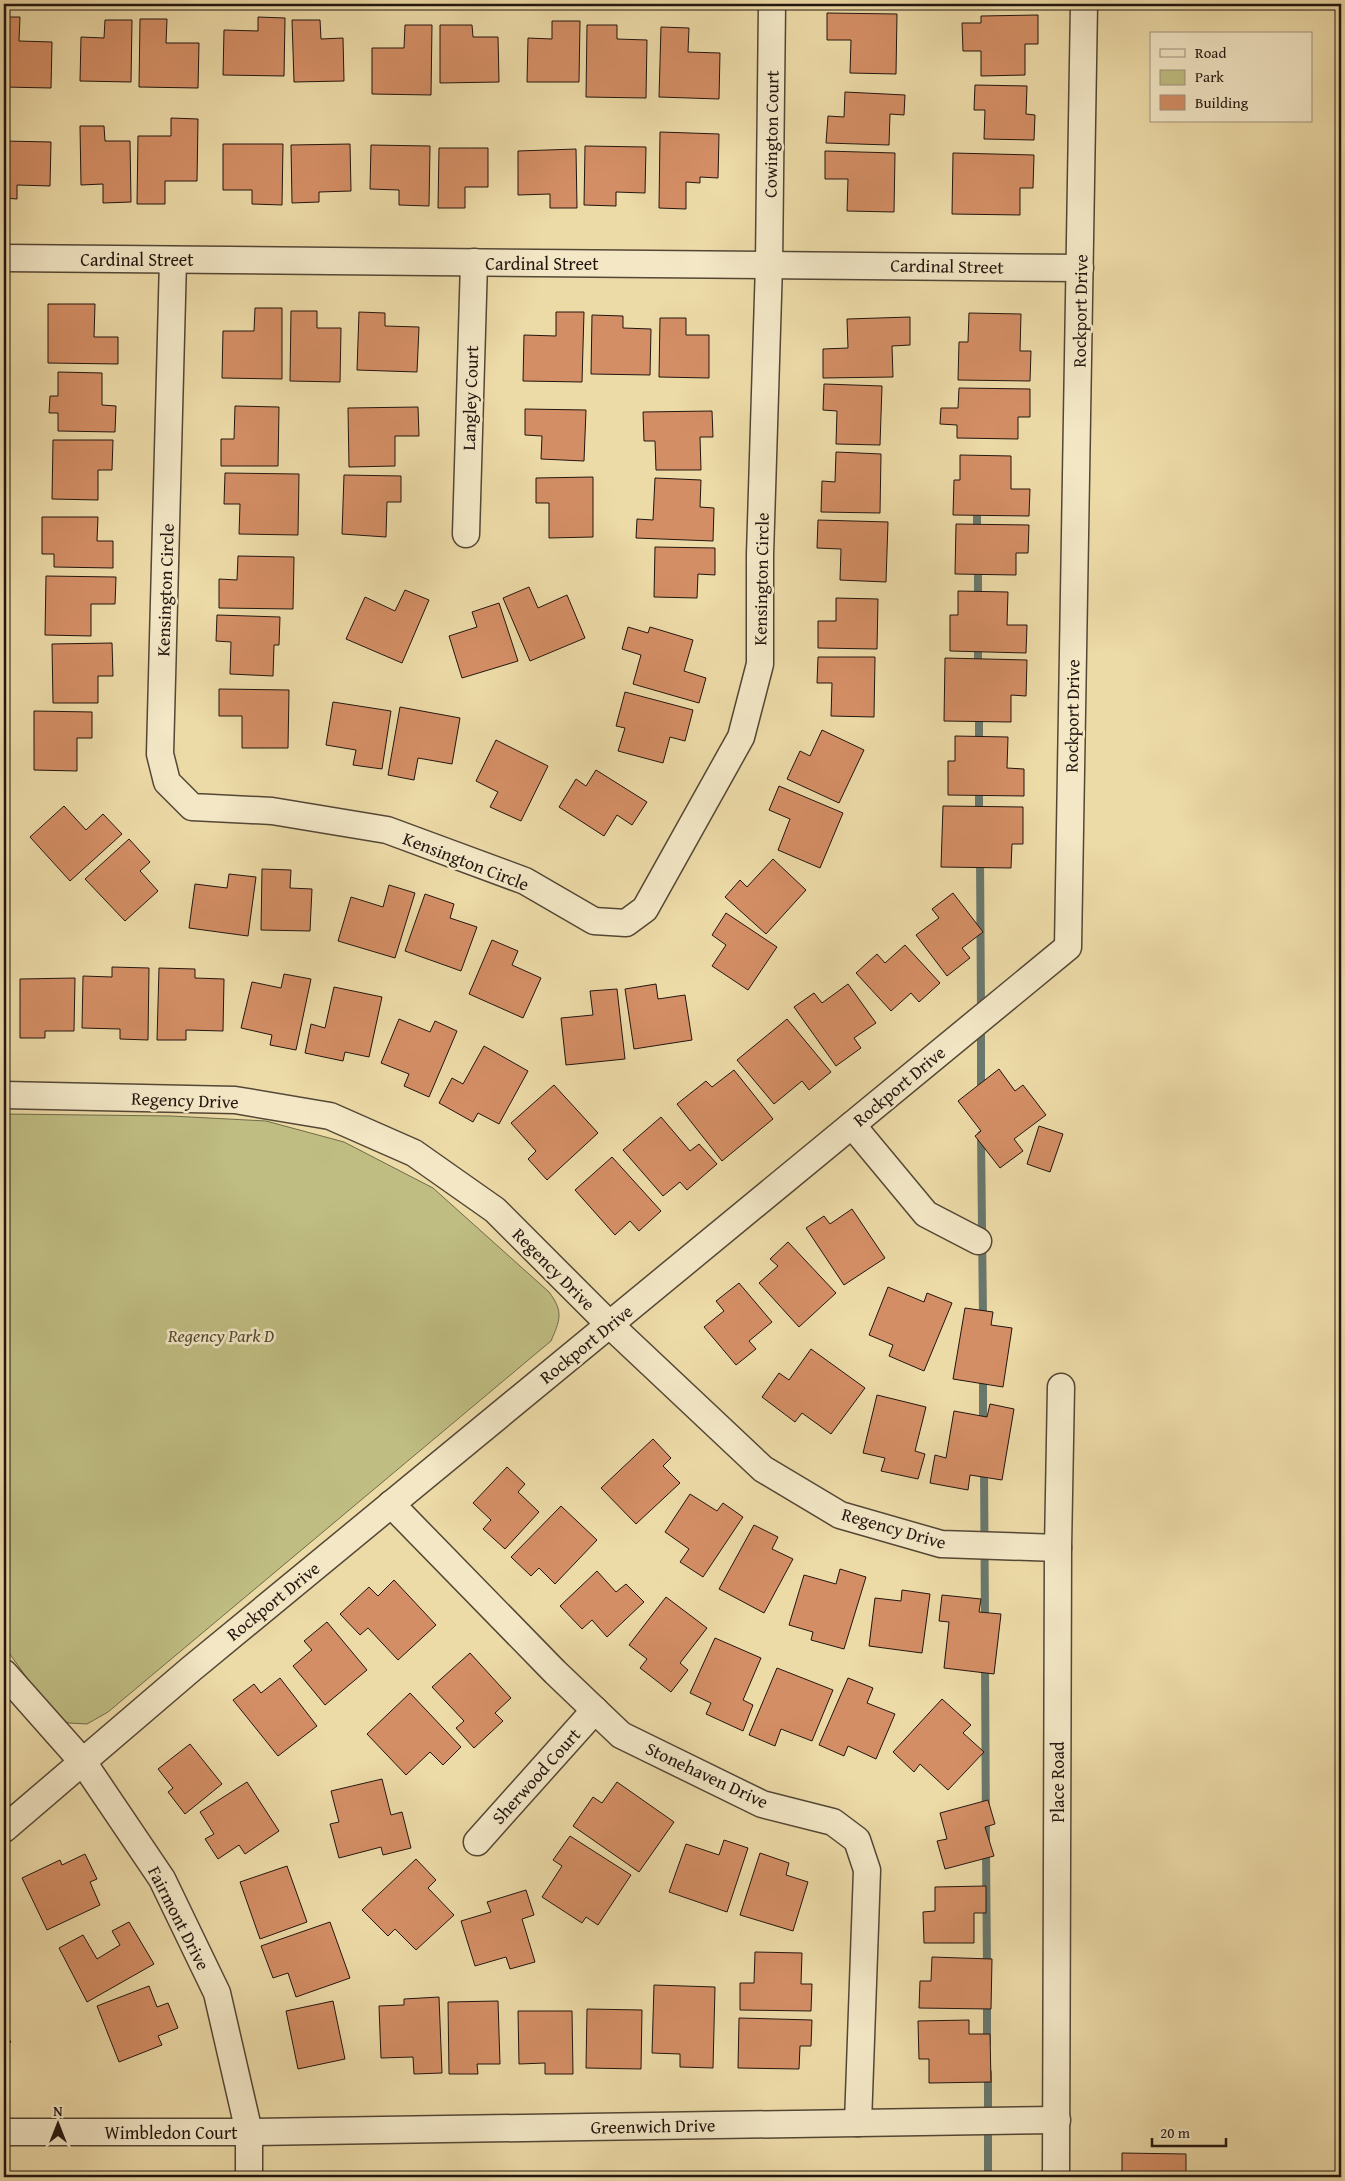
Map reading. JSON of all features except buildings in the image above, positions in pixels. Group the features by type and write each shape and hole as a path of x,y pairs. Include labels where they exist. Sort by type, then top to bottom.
{"street":[{"name":"Cowington Court","path":"769,264 772,4"},
{"name":"Rockport Drive","path":"4,1828 191,1669 1068,946 1084,4"},
{"name":"Cardinal Street","path":"4,258 1080,268"},
{"name":"Kensington Circle","path":"173,260 160,754 167,782 192,807 272,811 387,830 525,881 594,921 626,924 645,909 740,736 760,664 760,555 769,264"},
{"name":"Langley Court","path":"466,534 474,262"},
{"name":"Regency Drive","path":"4,1095 235,1100 330,1116 414,1153 495,1210 610,1325 763,1470 840,1515 941,1544 1058,1548"},
{"path":"852,1125 926,1214 978,1240"},
{"name":"Place Road","path":"1056,2177 1058,1548 1061,1387"},
{"name":"Stonehaven Drive","path":"392,1504 621,1735 762,1804 833,1822 857,1840 867,1870 858,2123"},
{"name":"Fairmont Drive","path":"4,1673 83,1762 162,1879 217,1993 249,2132 249,2177"},
{"name":"Sherwood Court","path":"477,1842 595,1710"},
{"name":"Greenwich Drive","path":"249,2132 1057,2120"},
{"name":"Wimbledon Court","path":"4,2132 249,2132"}],"green space":[{"name":"Regency Park D","path":"4,1114 171,1116 266,1121 344,1142 433,1188 549,1292 559,1311 557,1327 551,1341 108,1712 87,1724 69,1723 55,1717 4,1646"}],"waterway":[{"path":"977,505 977,534"},
{"path":"978,565 978,601"},
{"path":"978,643 978,669"},
{"path":"979,713 979,746"},
{"path":"979,785 979,816"},
{"path":"980,858 981,1011"},
{"path":"981,1028 981,1091"},
{"path":"981,1135 983,1319"},
{"path":"983,1375 983,1426"},
{"path":"984,1468 985,1621"},
{"path":"985,1663 986,1839"},
{"path":"986,1850 987,1969"},
{"path":"987,2000 987,2044"},
{"path":"988,2073 988,2177"}]}
